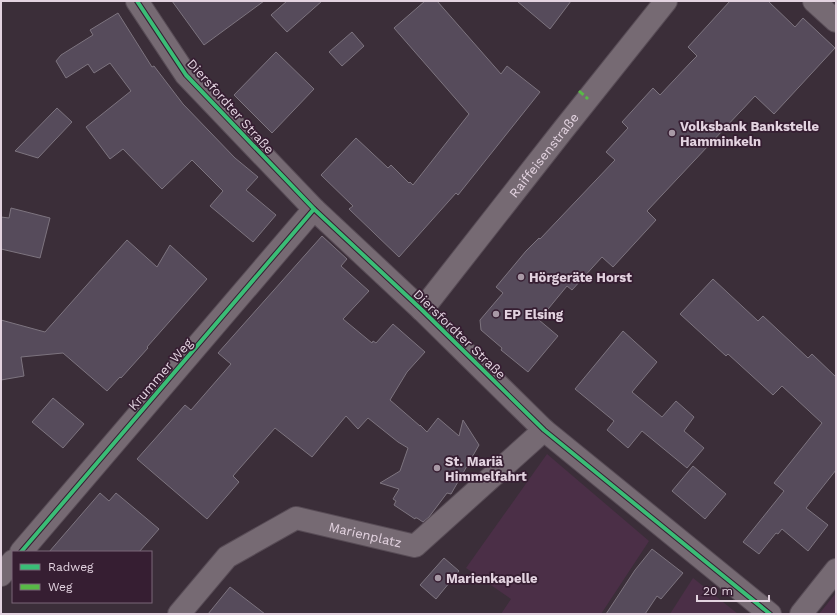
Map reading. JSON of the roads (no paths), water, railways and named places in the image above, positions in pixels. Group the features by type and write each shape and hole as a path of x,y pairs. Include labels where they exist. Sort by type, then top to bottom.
{"street":[{"name":"Diersfordter Straße","path":"137,1 186,74 314,209 422,310 544,430 770,614"},
{"name":"Raiffeisenstraße","path":"422,310 666,1"},
{"path":"814,1 836,21"},
{"name":"Krummer Weg","path":"22,551 314,209"},
{"name":"Marienplatz","path":"179,614 227,557 296,518 415,546 544,430"},
{"path":"1,576 12,563"},
{"path":"801,614 836,570"}],"place":[{"name":"Volksbank Bankstelle Hamminkeln","path":"672,133"},
{"name":"Hörgeräte Horst","path":"521,277"},
{"name":"EP Elsing","path":"496,314"},
{"name":"St. Mariä Himmelfahrt","path":"437,468"},
{"name":"Marienkapelle","path":"438,578"}]}
